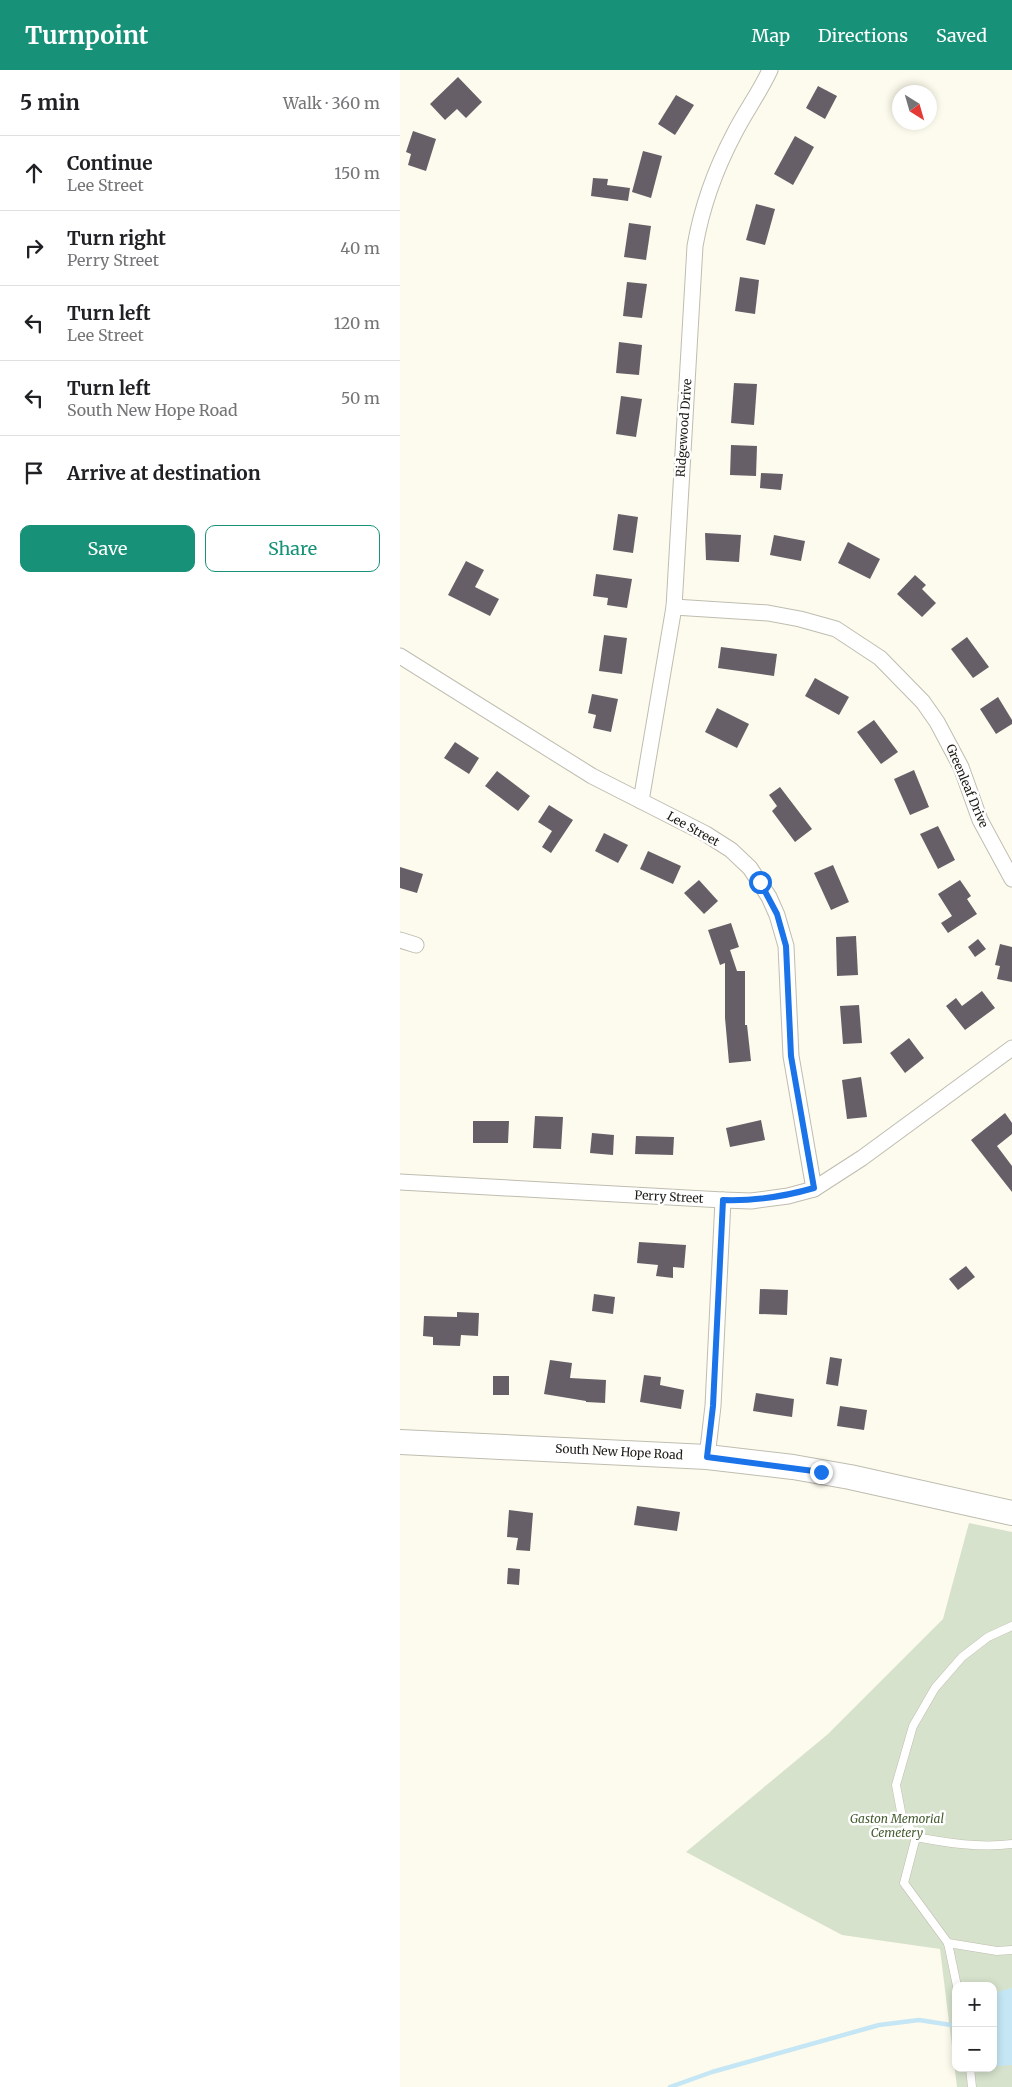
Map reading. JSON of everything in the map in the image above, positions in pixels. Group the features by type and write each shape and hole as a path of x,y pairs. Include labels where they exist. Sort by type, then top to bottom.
{"main road":[{"name":"South New Hope Road","path":"400,1442 707,1457 793,1467 850,1477 1012,1513"}],"street":[{"name":"Ridgewood Drive","path":"640,801 674,607 691,300 697,237 708,191 719,165 734,133 770,70"},
{"name":"Greenleaf Drive","path":"674,607 768,613 800,619 836,629 880,658 923,702 937,722 961,767 980,820 1012,879"},
{"name":"Lee Street","path":"400,656 592,776 706,834 731,850 750,868 769,897 777,914 786,946 794,1083 814,1188"},
{"path":"400,940 416,945"},
{"name":"Perry Street","path":"400,1182 723,1200 751,1201 779,1197 814,1188 862,1158 1012,1048"},
{"path":"707,1457 713,1406 723,1200"}],"lane":[{"path":"1012,1626 988,1637 962,1657 935,1688 913,1726 896,1785 902,1817 916,1837 948,1843 997,1846 1012,1844"},
{"path":"916,1837 904,1883 948,1943 957,1982"},
{"path":"948,1943 997,1952 1012,1950"},
{"path":"970,2072 972,2087"}],"green space":[{"name":"Gaston Memorial Cemetery","path":"969,1523 1012,1532 1012,2087 957,2087 955,2072 997,2072 997,1982 952,1982 952,2046 940,1949 842,1935 686,1852 828,1734 943,1619"}],"water":[{"path":"1012,1988 1012,2065 997,2066 997,1992"}],"building":[{"path":"458,77 482,102 466,118 457,109 445,120 430,104"},
{"path":"818,86 837,96 825,119 806,108"},
{"path":"676,95 694,105 675,135 658,124"},
{"path":"413,131 436,139 426,171 408,165 411,154 406,152"},
{"path":"795,136 814,147 793,185 774,174"},
{"path":"643,151 662,156 651,198 632,192"},
{"path":"593,178 608,179 607,185 630,188 628,201 591,196"},
{"path":"756,204 775,209 765,245 746,240"},
{"path":"629,223 651,226 646,260 624,257"},
{"path":"740,277 759,280 755,314 735,311"},
{"path":"627,282 647,284 642,318 623,316"},
{"path":"619,342 642,345 639,375 616,373"},
{"path":"734,383 757,384 754,425 731,423"},
{"path":"621,396 642,399 636,437 616,434"},
{"path":"731,445 757,446 756,476 730,475"},
{"path":"761,473 783,474 781,490 760,488"},
{"path":"618,514 638,517 633,553 613,550"},
{"path":"705,533 741,535 739,562 706,560"},
{"path":"774,535 805,541 801,561 770,555"},
{"path":"848,542 880,559 870,579 838,563"},
{"path":"466,561 484,570 475,587 499,599 490,616 448,595"},
{"path":"596,574 632,579 627,608 607,605 608,598 593,596"},
{"path":"915,575 926,585 922,589 936,603 922,617 897,594"},
{"path":"604,635 627,638 622,674 599,671"},
{"path":"967,637 989,667 973,678 951,649"},
{"path":"721,647 777,654 774,676 718,668"},
{"path":"815,678 849,697 839,715 805,696"},
{"path":"592,694 618,699 611,732 593,728 596,715 588,713"},
{"path":"998,697 1012,720 1012,724 996,734 980,709"},
{"path":"717,708 749,724 737,748 705,732"},
{"path":"874,720 898,752 881,764 857,732"},
{"path":"455,742 479,758 469,774 444,758"},
{"path":"914,770 929,807 910,815 894,779"},
{"path":"497,771 530,796 518,811 485,786"},
{"path":"780,787 812,829 795,842 772,811 777,806 769,795"},
{"path":"549,805 573,820 551,853 542,847 552,831 538,822"},
{"path":"938,826 955,860 938,869 920,834"},
{"path":"604,833 628,845 618,863 595,851"},
{"path":"648,851 681,866 673,884 640,869"},
{"path":"833,865 849,902 831,910 814,873"},
{"path":"400,867 423,874 417,893 400,888"},
{"path":"699,880 718,901 704,914 684,893"},
{"path":"960,880 971,896 967,899 977,914 948,933 941,923 952,916 938,894"},
{"path":"731,923 739,947 730,950 737,971 745,971 745,1025 747,1025 751,1061 729,1063 725,1018 725,963 720,965 708,930"},
{"path":"856,936 858,975 837,976 836,937"},
{"path":"978,939 986,949 975,957 968,947"},
{"path":"1000,944 1012,947 1012,982 997,979 1000,966 995,965"},
{"path":"982,991 995,1008 965,1030 946,1006 956,998 962,1006"},
{"path":"859,1005 862,1043 843,1044 840,1006"},
{"path":"909,1038 924,1058 905,1073 890,1053"},
{"path":"861,1077 867,1117 847,1119 842,1080"},
{"path":"1005,1113 1012,1123 1012,1134 997,1146 1012,1166 1012,1192 971,1140"},
{"path":"535,1116 563,1117 561,1149 533,1148"},
{"path":"761,1120 765,1140 730,1147 726,1128"},
{"path":"473,1121 509,1121 508,1143 473,1143"},
{"path":"592,1133 614,1135 613,1155 590,1153"},
{"path":"636,1136 674,1137 673,1155 635,1154"},
{"path":"639,1242 686,1245 684,1268 673,1267 673,1278 656,1276 658,1265 637,1263"},
{"path":"966,1266 975,1277 958,1290 949,1279"},
{"path":"760,1289 788,1290 787,1315 759,1314"},
{"path":"594,1294 615,1297 613,1314 592,1311"},
{"path":"457,1312 479,1313 478,1336 461,1335 460,1346 433,1345 433,1337 423,1336 424,1316 457,1317"},
{"path":"830,1357 842,1359 838,1386 826,1384"},
{"path":"550,1360 572,1363 570,1378 606,1380 605,1403 586,1402 544,1394"},
{"path":"644,1375 661,1377 660,1385 684,1390 681,1409 640,1402"},
{"path":"493,1376 509,1376 509,1395 493,1395"},
{"path":"756,1393 794,1399 792,1417 753,1411"},
{"path":"840,1406 867,1410 864,1430 837,1426"},
{"path":"637,1506 680,1512 677,1531 634,1525"},
{"path":"509,1510 533,1513 530,1551 516,1550 518,1538 507,1537"},
{"path":"508,1568 520,1569 519,1585 507,1584"}],"waterway":[{"path":"670,2087 712,2072 879,2025 919,2020 951,2025"}],"route":[{"path":"760,882 777,914 786,946 794,1083 814,1188 788,1196 751,1201 723,1200 713,1406 707,1457 821,1472"}]}
